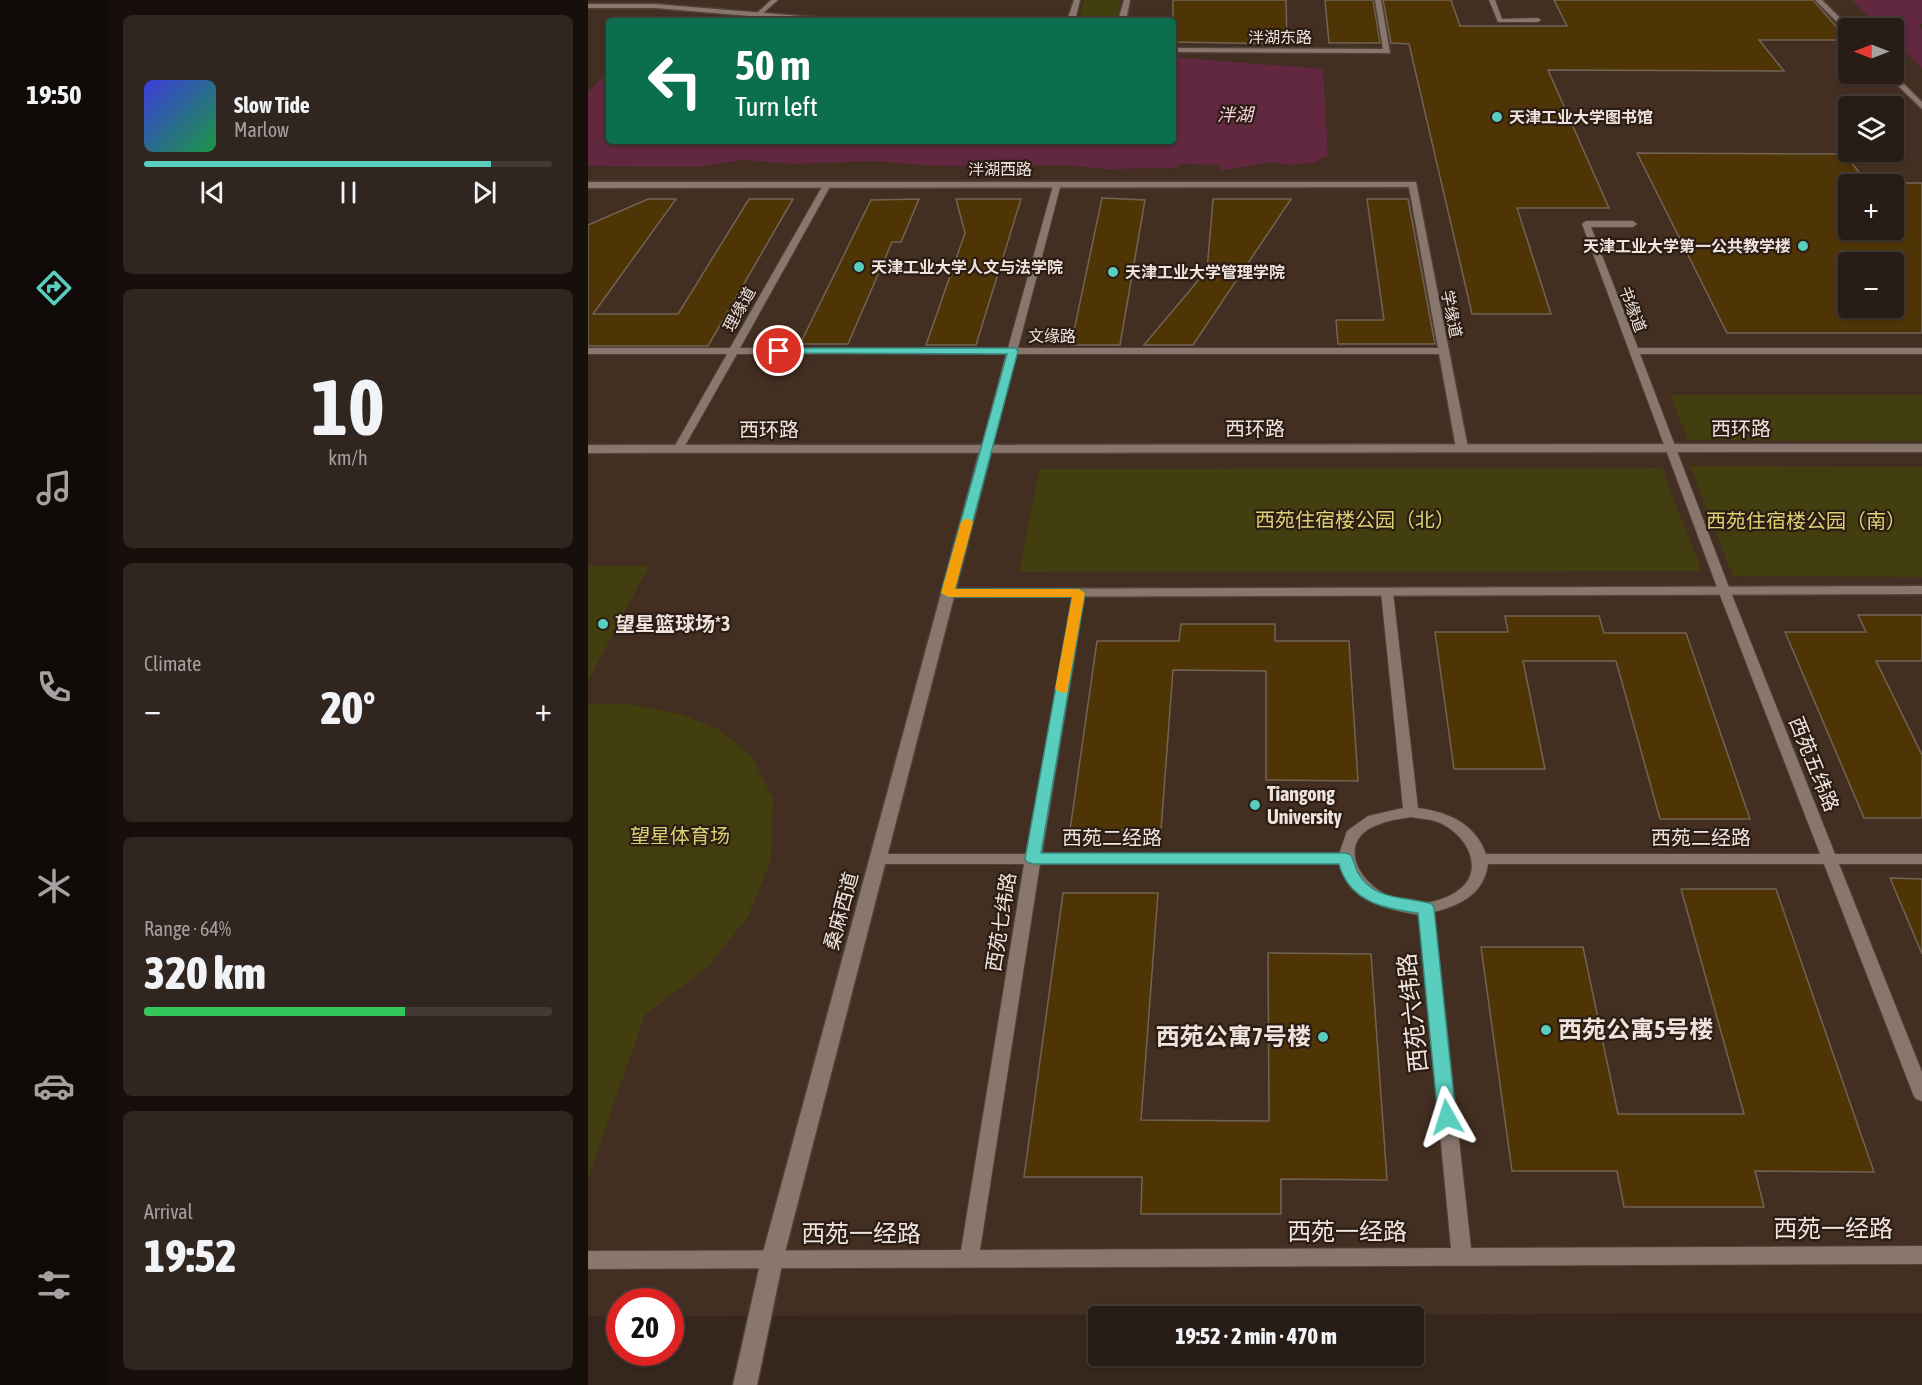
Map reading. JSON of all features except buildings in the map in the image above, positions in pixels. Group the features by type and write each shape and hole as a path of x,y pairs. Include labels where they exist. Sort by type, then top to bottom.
{"street":[{"path":"1072,18 1077,0"},
{"path":"1123,18 1127,0"},
{"name":"泮湖东路","path":"1176,50 1388,51 1378,0"},
{"path":"1818,0 1838,21"},
{"path":"588,6 655,6 803,18"},
{"path":"1900,84 1922,107"},
{"name":"泮湖西路","path":"588,185 1413,184"},
{"name":"学缘道","path":"1413,184 1462,448"},
{"name":"西环路","path":"588,449 1922,448"},
{"name":"桑麻西道","path":"746,1385 772,1260 986,449"},
{"path":"948,593 1922,590"}],"lane":[{"path":"759,14 775,0"},
{"path":"1492,0 1500,21 1538,20"},
{"path":"986,449 1057,184"},
{"name":"理缘道","path":"678,449 827,185"},
{"name":"书缘道","path":"1633,224 1586,224 1670,448"},
{"name":"文缘路","path":"588,351 1444,351"},
{"path":"1633,351 1922,351"},
{"name":"西苑五纬路","path":"1670,448 1922,1094"},
{"path":"1387,592 1411,812"},
{"name":"西苑七纬路","path":"969,1259 1033,859 1079,593"},
{"path":"1411,812 1450,821 1465,832 1476,845 1481,859 1480,873 1473,886 1445,904 1426,908 1397,905 1371,895 1358,885 1349,872 1346,859 1347,846 1353,834 1364,825 1378,817 1411,812"},
{"name":"西苑二经路","path":"878,859 1346,859"},
{"name":"西苑二经路","path":"1481,859 1922,859"},
{"name":"西苑六纬路","path":"1426,908 1462,1257"},
{"name":"西苑一经路","path":"588,1260 1922,1255"}],"shaded area":[{"name":"Tiangong University","path":"588,0 1922,0 1922,1313 1424,1314 1424,1306 1088,1306 1088,1315 684,1316 684,1288 606,1288 606,1316 588,1316"}],"green space":[{"path":"1084,0 1121,0 1117,18 1079,18"},
{"path":"1670,395 1922,395 1922,441 1688,440"},
{"name":"西苑住宿楼公园（南）","path":"1690,466 1922,467 1922,577 1733,576"},
{"name":"西苑住宿楼公园（北）","path":"1662,468 1702,571 1019,572 1039,469"},
{"name":"望星篮球场*3","path":"588,566 649,566 588,681"},
{"name":"望星体育场","path":"588,704 628,704 681,714 720,730 752,757 773,799 771,860 748,917 708,967 645,1015 588,1178"}],"water":[{"path":"1852,0 1922,0 1922,23 1919,26 1922,29 1922,68 1904,51 1904,18 1871,18"},
{"name":"泮湖","path":"1176,57 1323,69 1328,156 1312,163 1289,165 1270,162 1220,171 1220,165 1180,164 1177,168 1106,169 1064,165 938,166 872,161 795,164 744,160 696,167 588,166 588,92 606,74 606,144 1176,144"}],"slow traffic":[{"path":"967,522 948,593 1079,593 1062,689"}],"place":[{"name":"天津工业大学图书馆","path":"1497,117"},
{"name":"天津工业大学第一公共教学楼","path":"1803,246"},
{"name":"天津工业大学人文与法学院","path":"859,267"},
{"name":"天津工业大学管理学院","path":"1113,272"},
{"name":"望星篮球场*3","path":"603,624"},
{"name":"Tiangong University","path":"1255,805"},
{"name":"西苑公寓5号楼","path":"1546,1030"},
{"name":"西苑公寓7号楼","path":"1323,1037"}],"route":[{"path":"779,351 1013,351 948,593 1079,593 1033,859 1346,859 1349,872 1358,885 1371,895 1387,903 1407,908 1426,908 1447,1117"}]}
